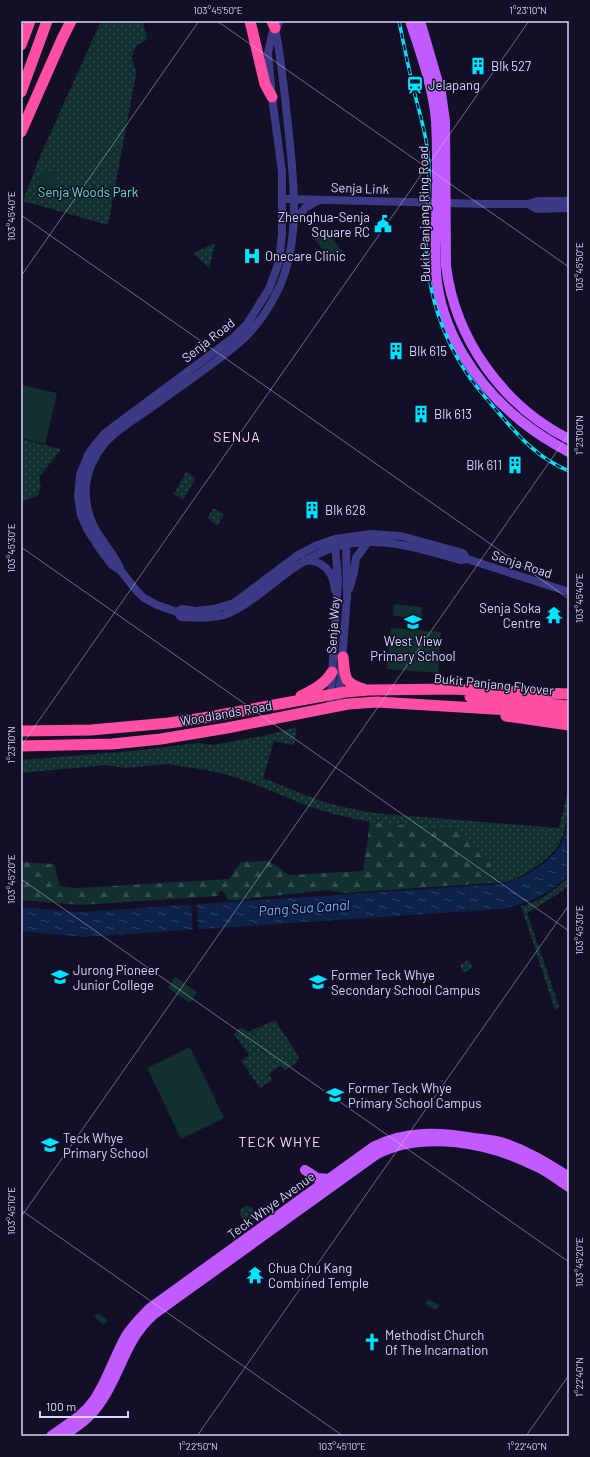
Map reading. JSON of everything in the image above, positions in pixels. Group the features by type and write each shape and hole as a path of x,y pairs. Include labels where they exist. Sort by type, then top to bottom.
{"highway":[{"path":"21,45 30,21"},
{"path":"21,92 47,21"},
{"path":"62,39 67,21"},
{"path":"21,132 71,21"},
{"path":"250,21 265,84 272,97"},
{"path":"343,657 344,673 348,682 353,686 369,690"},
{"path":"291,701 328,679 332,672"},
{"path":"416,690 450,689 569,694"},
{"name":"Woodlands Road","path":"21,730 91,730 130,727 203,718 334,694 369,690 416,690"},
{"name":"Bukit Panjang Flyover","path":"416,690 450,695 569,706"},
{"name":"Woodlands Road","path":"21,746 112,744 161,739 334,707 377,702 436,705"},
{"path":"436,705 569,725"},
{"name":"Bukit Panjang Flyover","path":"436,705 569,715"}],"main road":[{"name":"Bukit Panjang Ring Road","path":"410,21 420,50 434,105 436,121 437,203 446,250 448,281 455,308 467,335 492,376 526,411 544,425 569,439"},
{"name":"Bukit Panjang Ring Road","path":"420,21 444,104 445,121 437,203 434,208 436,215 436,272 438,287 448,323 464,357 486,386 520,421 544,438 569,452"},
{"path":"438,287 441,279 444,278 448,281"},
{"name":"Teck Whye Avenue","path":"51,1436 79,1416 93,1401 100,1391 125,1337 144,1313 382,1142 416,1134 430,1133 454,1134 499,1142 541,1159 569,1177"},
{"name":"Teck Whye Avenue","path":"63,1436 83,1422 98,1406 112,1382 132,1340 140,1328 153,1315 305,1205 377,1154 387,1149 417,1142 430,1141 453,1142 481,1147 505,1153 536,1166 569,1187"},
{"path":"305,1170 317,1178 330,1179"}],"street":[{"name":"Senja Road","path":"275,23 268,53 282,172 281,250 275,276 262,302 247,324 233,338 110,428 94,446 83,466 80,475 78,496 83,521 91,537 112,565 121,571 144,598 157,605 177,612 182,610 205,610 224,607 253,594 305,560 335,543"},
{"name":"Senja Road","path":"121,571 118,561 95,529 88,514 86,491 90,467 100,450 109,439 240,342 251,330 271,302 283,278 290,256 293,223 293,199 290,147 275,23"},
{"name":"Senja Link","path":"282,199 528,204"},
{"path":"293,223 305,208 322,199"},
{"path":"528,204 538,201 569,201"},
{"path":"528,204 537,209 569,208"},
{"name":"Senja Road","path":"253,594 298,555 315,546 346,541 371,534 401,536 463,553 467,559"},
{"name":"Senja Road","path":"346,541 379,542 402,545 461,560 467,559 569,592"},
{"name":"Senja Way","path":"334,694 343,657 347,597 346,541"},
{"path":"347,597 356,558 368,542"},
{"name":"Senja Way","path":"334,707 332,672 339,571 335,543"},
{"path":"305,560 317,561 327,569 334,584 337,603"}],"green space":[{"name":"Senja Woods Park","path":"101,21 143,21 147,40 140,43 133,51 132,58 136,74 108,225 23,201 41,154"},
{"path":"43,169 57,174 49,195 35,190"},
{"path":"326,229 343,252 330,261 314,238"},
{"path":"215,243 209,268 193,253"},
{"path":"21,385 57,393 45,444 21,438"},
{"path":"21,439 61,449 39,478 41,486 37,496 21,502"},
{"path":"186,472 196,478 183,500 174,494"},
{"path":"213,508 224,514 217,526 208,518"},
{"path":"394,604 422,607 421,618 393,616"},
{"path":"391,628 441,632 438,673 387,669"},
{"path":"297,727 294,745 274,741 263,778 323,802 361,811 559,828 569,787 568,808 563,835 557,848 530,871 509,881 491,883 491,865 403,825 370,822 337,815 305,805 252,783 224,774 167,764 125,768 106,765 21,773 21,760 132,751 198,743 213,745 267,735"},
{"path":"370,822 456,829 491,865 491,883 344,893 328,890 236,900 228,900 223,891 220,891 218,896 80,905 21,900 21,862 54,864 60,886 77,888 229,879 241,862 269,861 289,875 363,871"},
{"path":"569,877 569,885 558,894 527,913 559,1007 555,1010 521,906 540,899"},
{"path":"468,960 473,967 464,973 460,965"},
{"path":"175,977 197,992 190,1003 168,988"},
{"path":"275,1020 299,1057 297,1062 285,1070 281,1065 269,1074 272,1080 260,1088 241,1061 249,1055 234,1034 239,1029 242,1028 248,1032"},
{"path":"190,1047 224,1118 181,1139 147,1068"},
{"path":"244,1206 250,1206 254,1210 254,1216 250,1220 244,1220 240,1216 240,1210"},
{"path":"428,1299 439,1305 436,1310 425,1304"},
{"path":"98,1313 108,1320 104,1325 94,1317"}],"water":[{"name":"Pang Sua Canal","path":"569,811 569,875 553,888 538,897 521,904 502,909 82,937 21,931 21,907 79,912 501,884 517,879 535,870 557,851 565,832"}],"pier":[{"path":"191,903 197,903 198,931 193,932"}],"railway":[{"path":"399,21 427,147 429,164 426,238 428,270 434,301 444,331 467,373 514,430 539,454 569,471"}],"place":[{"name":"Blk 527","path":"478,66"},
{"name":"Jelapang","path":"415,85"},
{"name":"Zhenghua-Senja Square RC","path":"383,224"},
{"name":"Onecare Clinic","path":"252,256"},
{"name":"Blk 615","path":"396,351"},
{"name":"Blk 613","path":"421,414"},
{"name":"Blk 611","path":"515,465"},
{"name":"Blk 628","path":"312,510"},
{"name":"Senja Soka Centre","path":"554,615"},
{"name":"West View Primary School","path":"413,622"},
{"name":"Jurong Pioneer Junior College","path":"60,977"},
{"name":"Former Teck Whye Secondary School Campus","path":"318,982"},
{"name":"Former Teck Whye Primary School Campus","path":"335,1095"},
{"name":"Teck Whye Primary School","path":"50,1145"},
{"name":"Chua Chu Kang Combined Temple","path":"255,1275"},
{"name":"Methodist Church Of The Incarnation","path":"372,1342"}],"district":[{"name":"SENJA","path":"237,437"},
{"name":"TECK WHYE","path":"280,1142"}]}
